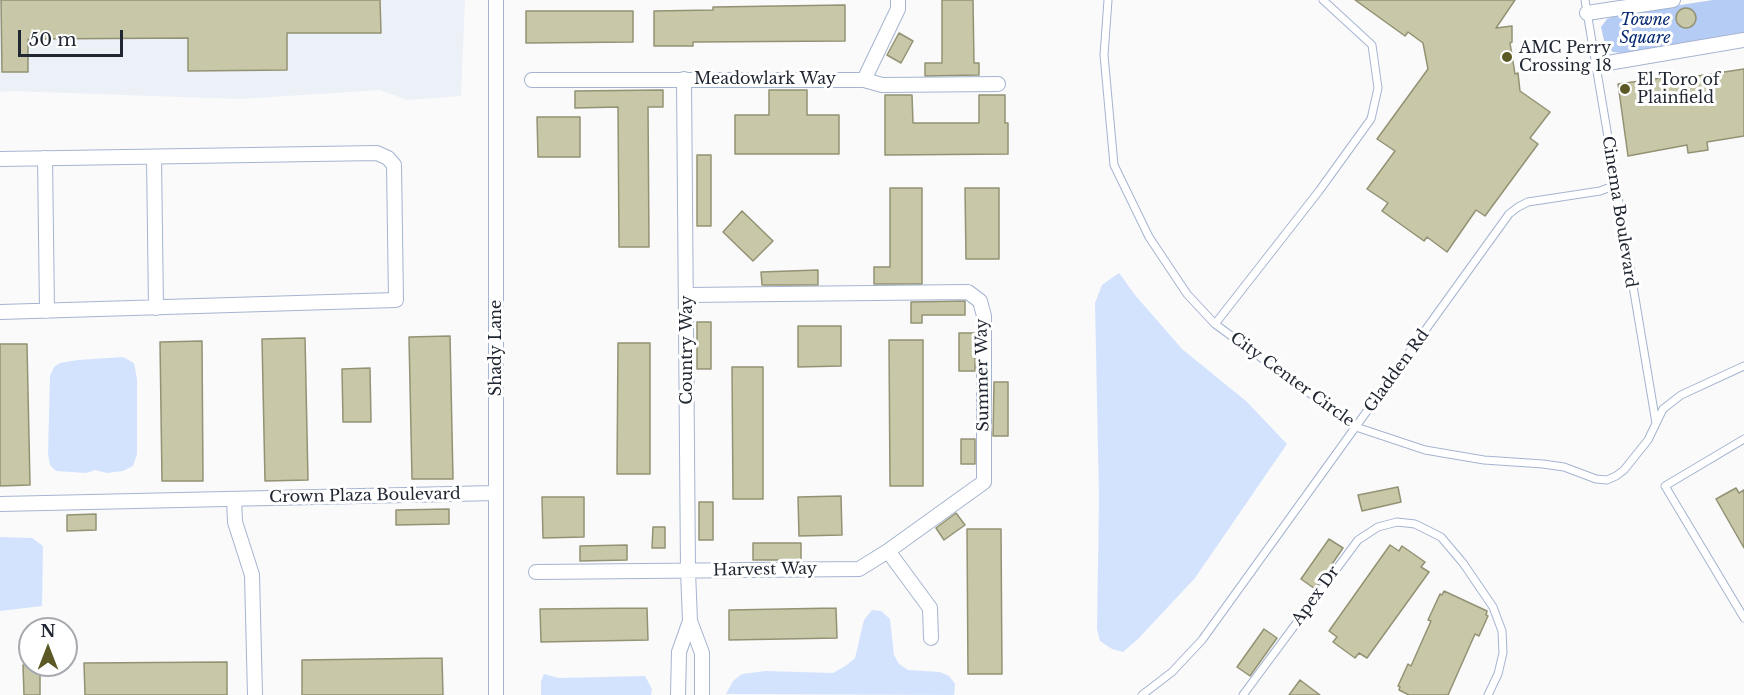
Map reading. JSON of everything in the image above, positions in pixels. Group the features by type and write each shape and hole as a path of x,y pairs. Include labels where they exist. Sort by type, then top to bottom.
{"street":[{"name":"Shady Lane","path":"496,0 496,695"},
{"path":"864,80 898,9 898,0"},
{"path":"1586,7 1673,0"},
{"path":"1596,65 1744,40"},
{"name":"Country Way","path":"684,79 690,621"},
{"name":"Meadowlark Way","path":"532,80 864,80 882,85 998,84"},
{"path":"0,159 377,153 388,158 394,165 396,300 0,312"},
{"path":"154,157 156,308"},
{"path":"45,158 47,311"},
{"name":"Summer Way","path":"687,295 968,292 980,301 984,316 984,482 888,551"},
{"name":"Crown Plaza Boulevard","path":"0,504 496,493"},
{"path":"234,499 235,522 252,574 255,695"},
{"path":"888,551 930,608 931,638"},
{"name":"Harvest Way","path":"536,572 859,569 888,551"},
{"path":"678,695 679,652 690,621"},
{"path":"690,621 702,653 702,695"}],"lane":[{"name":"City Center Circle","path":"1108,0 1104,55 1114,165 1149,237 1187,294 1215,324 1356,427 1425,450 1484,460 1564,467 1596,479 1607,480 1624,470 1648,440 1663,409 1681,395 1744,366"},
{"path":"1215,324 1319,191 1371,119 1378,88 1372,45 1323,0"},
{"name":"Cinema Boulevard","path":"1586,7 1634,305 1656,423"},
{"name":"Gladden Rd","path":"1142,695 1172,672 1202,639 1509,214 1528,202 1600,191 1616,185"},
{"path":"1744,439 1665,486 1744,618"},
{"name":"Apex Dr","path":"1244,695 1358,540 1368,532 1387,523 1406,522 1424,527 1441,537 1463,563 1493,607 1502,631 1503,653 1498,674 1488,695"}],"shaded area":[{"path":"0,0 465,0 461,96 407,100 380,90 240,99 0,92"},
{"path":"1119,273 1182,349 1246,401 1287,444 1195,578 1123,652 1112,649 1100,641 1097,629 1099,499 1095,303 1102,285"},
{"path":"123,357 134,363 137,379 137,454 133,466 123,471 107,473 95,470 86,473 56,471 50,465 48,454 50,376 54,367 60,363 78,360"},
{"path":"0,537 32,538 43,546 42,606 0,611"},
{"path":"872,610 881,611 890,619 894,655 899,664 908,670 940,672 949,676 955,684 954,695 726,694 733,681 742,674 766,671 833,673 847,665 855,658 864,620"},
{"path":"544,674 559,678 645,676 652,689 651,695 541,695 541,681"}],"green space":[{"name":"Towne Square","path":"1713,0 1744,0 1744,33 1622,53 1613,52 1605,45 1601,27 1607,19 1621,14"}],"building":[{"path":"1,0 380,0 381,33 287,33 287,70 188,71 188,38 28,39 28,72 2,72"},
{"path":"942,0 973,0 974,63 979,63 979,75 925,76 925,63 942,63"},
{"path":"1355,0 1515,0 1496,28 1512,26 1512,42 1510,43 1520,91 1550,112 1530,138 1538,144 1485,216 1476,210 1447,252 1427,237 1424,241 1382,211 1388,203 1367,189 1395,151 1377,139 1428,69 1423,43 1408,32 1405,36"},
{"path":"845,5 845,41 693,42 693,46 654,46 654,11 713,10 713,7"},
{"path":"1686,8 1693,11 1696,18 1693,25 1686,28 1679,25 1676,18 1679,11"},
{"path":"526,11 633,11 633,42 526,43"},
{"path":"899,33 913,41 901,63 887,55"},
{"path":"1744,69 1744,136 1707,142 1708,150 1688,153 1687,145 1628,156 1618,84 1684,75 1684,78"},
{"path":"663,90 663,107 648,107 649,247 619,247 618,107 575,108 575,91"},
{"path":"769,90 807,90 807,115 839,115 839,154 735,154 735,115 769,115"},
{"path":"885,95 912,95 913,123 979,123 979,95 1005,95 1008,154 885,155"},
{"path":"537,117 580,117 580,157 538,157"},
{"path":"697,155 711,155 711,226 697,226"},
{"path":"890,188 922,188 922,284 874,284 874,267 890,267"},
{"path":"965,188 999,188 999,259 966,259"},
{"path":"742,211 773,241 753,261 723,232"},
{"path":"818,270 818,285 762,285 761,272"},
{"path":"965,301 965,315 922,315 922,323 911,323 911,302"},
{"path":"697,322 711,322 711,369 697,369"},
{"path":"798,326 841,326 841,366 798,367"},
{"path":"959,333 975,333 975,371 959,371"},
{"path":"450,336 453,479 412,479 409,337"},
{"path":"305,338 308,480 265,481 262,339"},
{"path":"889,340 923,340 923,486 890,486"},
{"path":"202,341 203,481 162,481 160,342"},
{"path":"618,343 650,343 650,474 617,474"},
{"path":"0,344 27,344 30,485 0,486"},
{"path":"732,367 763,367 763,499 733,499"},
{"path":"370,368 371,422 343,422 342,369"},
{"path":"994,382 1008,382 1008,436 993,436"},
{"path":"961,439 975,439 975,464 961,464"},
{"path":"1398,487 1401,502 1362,511 1358,495"},
{"path":"1736,488 1739,493 1744,490 1744,548 1716,499"},
{"path":"841,496 842,535 799,536 798,497"},
{"path":"542,497 584,497 584,537 543,538"},
{"path":"699,502 713,502 713,540 699,540"},
{"path":"449,509 449,524 396,525 396,510"},
{"path":"956,513 965,525 944,540 936,528"},
{"path":"96,514 96,530 67,531 67,515"},
{"path":"653,527 665,527 665,548 652,548"},
{"path":"967,529 1001,529 1002,674 968,674"},
{"path":"1329,539 1343,548 1315,589 1301,579"},
{"path":"753,543 801,543 801,560 753,560"},
{"path":"627,545 627,560 580,561 580,546"},
{"path":"1390,545 1399,551 1402,546 1425,562 1421,567 1429,572 1367,658 1359,653 1355,658 1333,642 1337,637 1329,631"},
{"path":"1444,591 1487,611 1488,616 1479,636 1475,634 1448,695 1409,695 1399,690 1398,686 1408,664 1411,666 1431,621 1428,620 1440,594 1442,595"},
{"path":"647,608 648,640 541,642 540,609"},
{"path":"836,608 837,638 729,640 729,610"},
{"path":"1264,629 1277,638 1250,676 1237,667"},
{"path":"442,658 443,695 302,695 302,660"},
{"path":"227,662 227,695 85,695 84,663"},
{"path":"23,677 40,677 40,695 24,695"},
{"path":"1300,680 1320,695 1289,695"}],"place":[{"name":"AMC Perry Crossing 18","path":"1507,57"},
{"name":"El Toro of Plainfield","path":"1625,89"}]}
